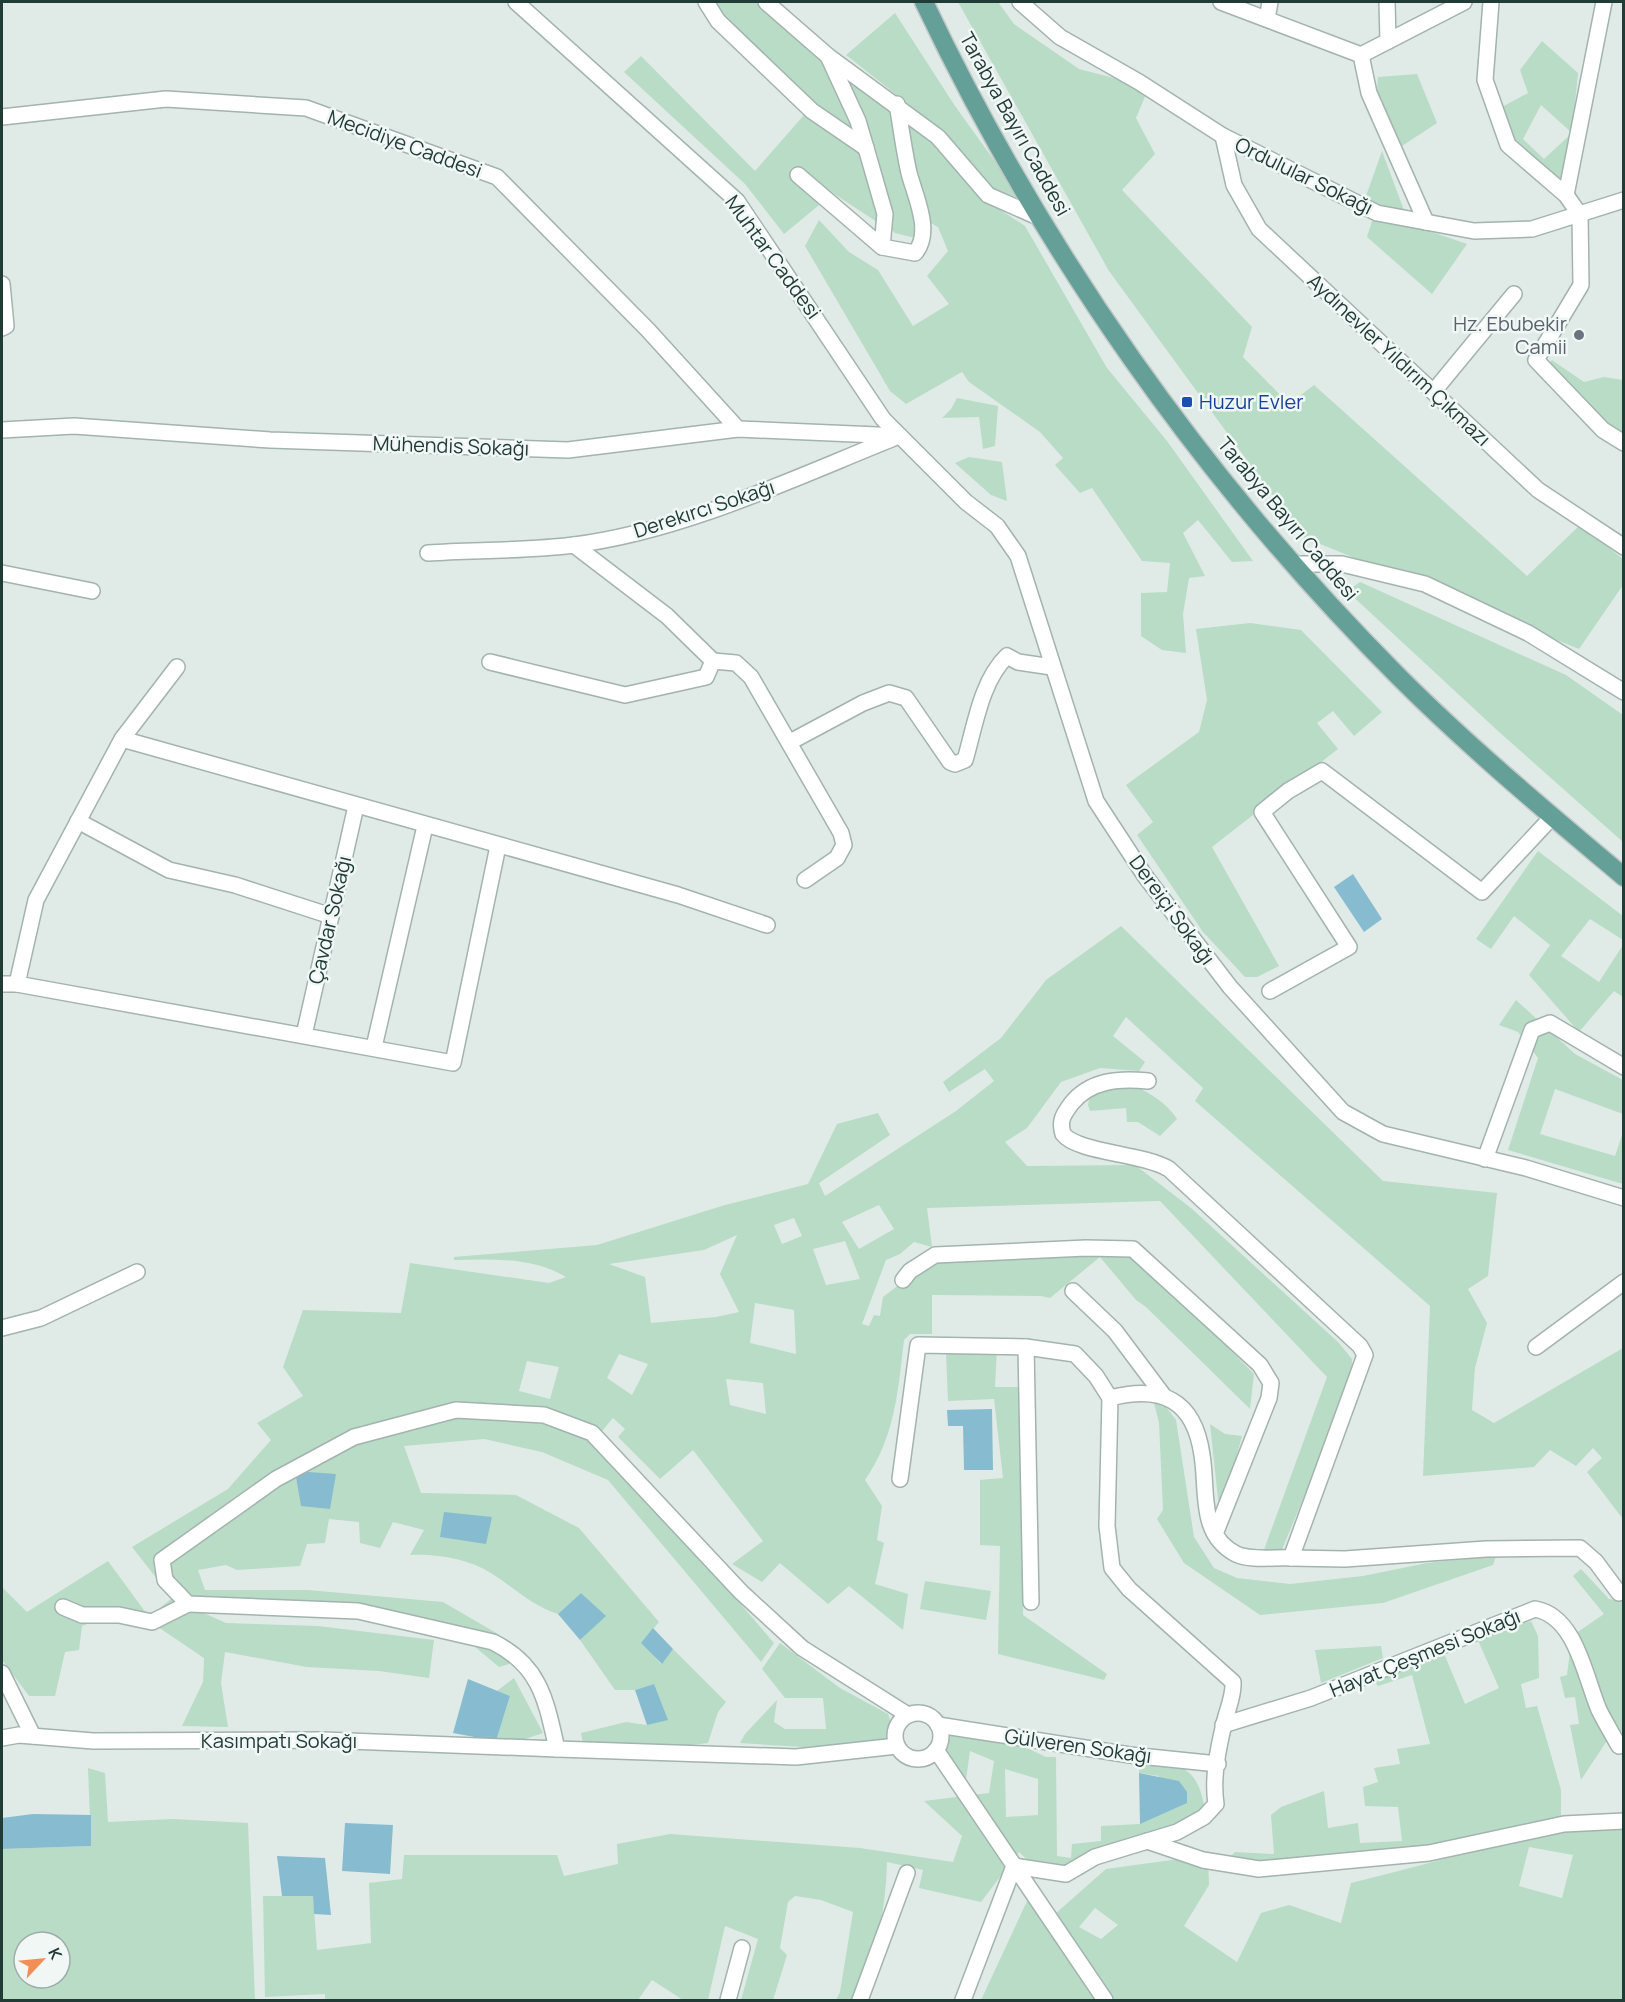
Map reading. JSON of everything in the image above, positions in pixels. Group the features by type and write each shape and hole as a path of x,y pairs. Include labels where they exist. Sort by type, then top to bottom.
{"main road":[{"name":"Tarabya Bayırı Caddesi","path":"924,2 969,94 1040,218 1116,336 1168,410 1244,508 1407,685 1552,817 1623,877"}],"street":[{"name":"Muhtar Caddesi","path":"516,2 737,201 883,419 900,436"},
{"path":"706,2 718,21 812,111 866,148"},
{"path":"766,2 828,56 897,104 938,137 988,195 1040,218"},
{"name":"Ordulular Sokağı","path":"1020,2 1060,37 1139,82 1222,136 1377,213 1474,231 1532,229 1623,200"},
{"path":"1221,2 1361,55 1464,2"},
{"path":"1267,19 1270,2"},
{"path":"1387,2 1388,41"},
{"path":"1491,2 1485,80 1508,145 1566,195 1580,215 1581,285 1536,360 1603,430 1623,443"},
{"path":"1566,195 1604,2"},
{"path":"1361,55 1369,93 1426,222"},
{"path":"828,56 858,121 885,214 882,247"},
{"name":"Mecidiye Caddesi","path":"2,117 166,99 306,108 497,177 648,330 738,429"},
{"path":"798,175 882,247 915,253 921,246 922,237 920,206 909,173 897,104"},
{"name":"Aydınevler Yıldırım Çıkmazı","path":"1222,136 1234,185 1259,229 1538,490 1623,547"},
{"path":"2,284 6,326 2,328"},
{"path":"1434,392 1514,294"},
{"name":"Mühendis Sokağı","path":"2,430 74,426 270,440 568,450 738,429 900,436"},
{"name":"Derekırcı Sokağı","path":"428,553 574,545 662,526 783,483 900,436"},
{"name":"Dereiçi Sokağı","path":"900,436 966,502 997,526 1018,556 1096,801 1145,876 1230,987 1343,1112 1383,1134 1485,1159 1623,1198"},
{"path":"574,545 667,616 713,661 736,663 751,677 841,833 844,845 837,858 805,880"},
{"path":"1294,564 1342,564 1425,584 1528,633 1623,692"},
{"path":"2,573 92,591"},
{"path":"790,742 863,703 889,693 906,698 950,762 955,764 965,760 988,685 1007,656 1018,662 1052,667"},
{"path":"490,662 625,695 706,677 713,661"},
{"path":"17,984 36,900 122,739 177,667"},
{"path":"122,739 425,826 678,895 767,925"},
{"path":"1270,991 1348,948 1262,812 1288,791 1322,771 1482,892 1552,817"},
{"name":"Çavdar Sokağı","path":"304,1035 356,806"},
{"path":"78,821 169,870 234,885 331,916"},
{"path":"374,1047 425,826"},
{"path":"2,984 17,984 453,1063 498,846"},
{"path":"1485,1159 1532,1030 1550,1023 1623,1066"},
{"path":"1148,1080 1114,1080 1090,1088 1078,1095 1063,1115 1063,1134 1073,1144 1146,1158 1168,1169 1353,1340 1365,1356 1291,1558"},
{"path":"903,1280 910,1271 935,1255 1086,1248 1133,1249 1260,1365 1271,1383 1269,1398 1215,1534"},
{"path":"2,1328 41,1318 137,1272"},
{"path":"1536,1347 1623,1282"},
{"path":"1073,1291 1115,1331 1163,1395"},
{"path":"900,1479 918,1345 1026,1347 1075,1354 1096,1376 1110,1398 1107,1526 1112,1568 1129,1589 1233,1682 1213,1784 1216,1804 1204,1816 1177,1832 1095,1857 1066,1874 1014,1866"},
{"path":"1026,1347 1031,1602"},
{"path":"1110,1398 1149,1392 1176,1401 1192,1421 1202,1454 1206,1512 1218,1541 1238,1555 1346,1559 1486,1549 1580,1548 1596,1562 1619,1593"},
{"path":"188,1604 165,1580 162,1560 276,1479 354,1437 456,1410 544,1415 592,1433 741,1592 801,1648 908,1715 926,1714 938,1725 941,1735 936,1750 920,1759 903,1753 897,1746 897,1728 908,1715"},
{"path":"63,1607 81,1616 119,1615 152,1622 188,1604 358,1611 493,1642 509,1650 527,1666 544,1695 557,1749"},
{"name":"Hayat Çeşmesi Sokağı","path":"1223,1725 1311,1698 1535,1609 1549,1613 1563,1625 1576,1650 1599,1711 1622,1748"},
{"path":"2,1673 33,1736"},
{"name":"Gülveren Sokağı","path":"938,1725 1130,1755 1218,1764"},
{"name":"Kasımpatı Sokağı","path":"2,1738 33,1736 93,1741 323,1740 796,1757 897,1746"},
{"path":"936,1750 1105,2001"},
{"path":"1147,1841 1203,1860 1259,1869 1429,1853 1564,1824 1623,1821"},
{"path":"963,2001 1014,1866"},
{"path":"860,2001 907,1873"},
{"path":"728,2001 742,1948"}],"green space":[{"path":"709,2 760,2 825,58 861,142 812,108"},
{"path":"958,2 998,2 1014,24 1079,69 1149,87 1136,118 1155,154 1122,190 1252,327 1243,357 1289,404 1314,385 1527,576 1580,525 1623,559 1623,585 1579,649 1303,537 1109,271"},
{"path":"895,13 955,106 1022,199 991,189 946,134 846,55"},
{"path":"1542,41 1578,73 1572,133 1563,187 1510,144 1500,108 1528,93 1520,70","holes":["1541,105 1572,133 1544,159 1523,139"]},
{"path":"641,56 755,171 804,115 863,150 880,224 798,170 824,201 784,234 745,184 624,72"},
{"path":"836,65 894,105 919,239 895,233 886,223"},
{"path":"1417,74 1437,123 1402,146 1377,91 1378,77"},
{"path":"906,117 934,141 984,199 1025,226 1107,368 1167,441 1253,561 1232,562 1198,520 1183,533 1205,576 1189,578 1183,614 1186,653 1162,650 1141,636 1141,593 1167,592 1170,563 1142,561 1092,488 1080,493 1055,465 1063,458 1040,432 969,382 962,372 906,404 890,391 805,246 819,220 849,252 878,270 913,326 949,304 927,276 948,251 938,227 927,221 915,177"},
{"path":"1382,151 1405,213 1380,207 1366,196"},
{"path":"1373,218 1417,227 1467,244 1432,294 1367,237"},
{"path":"1552,360 1584,382 1604,377 1623,380 1623,438 1607,429 1546,366"},
{"path":"957,398 998,406 995,446 983,449 979,417 942,418"},
{"path":"969,457 1002,462 1007,501 991,495 955,463"},
{"path":"1360,582 1566,675 1623,715 1623,842 1498,731 1347,591"},
{"path":"1250,623 1301,630 1382,712 1354,736 1333,711 1317,723 1338,749 1212,847 1279,966 1257,977 1245,977 1203,932 1137,835 1153,822 1126,785 1199,732 1207,700 1196,629"},
{"path":"1538,851 1623,916 1623,940 1590,919 1561,956 1599,982 1623,945 1623,997 1614,991 1579,1032 1529,975 1550,945 1514,916 1491,949 1476,939"},
{"path":"1121,926 1383,1181 1497,1193 1488,1276 1468,1289 1487,1323 1475,1368 1472,1410 1494,1423 1623,1348 1623,1519 1587,1472 1602,1458 1593,1448 1576,1466 1550,1450 1534,1467 1423,1476 1430,1306 1195,1101 1203,1088 1126,1017 1113,1036 1145,1062 1139,1071 1100,1068 1061,1082 1027,1128 1005,1142 1027,1166 1135,1165 1191,1208 1338,1342 1352,1359 1352,1382 1278,1559 1261,1558 1327,1377 1160,1201 927,1208 932,1247 914,1242 900,1254 886,1260 862,1324 869,1326 874,1315 880,1316 883,1297 929,1262 1133,1251 1254,1374 1250,1409 1146,1307 1136,1300 1100,1257 1050,1298 932,1295 932,1334 910,1334 904,1340 894,1413 883,1447 865,1480 882,1506 877,1540 884,1543 875,1584 908,1594 903,1630 849,1586 828,1604 780,1563 762,1582 732,1564 763,1541 693,1450 660,1479 618,1437 625,1429 613,1418 597,1437 774,1643 761,1662 608,1480 542,1452 484,1439 404,1446 421,1493 516,1495 579,1528 659,1622 642,1642 661,1664 673,1649 726,1702 718,1712 708,1743 585,1758 581,1733 626,1722 647,1725 654,1684 635,1690 615,1690 580,1640 605,1616 581,1593 558,1614 523,1596 491,1573 473,1564 441,1556 410,1555 424,1530 393,1522 380,1548 360,1543 359,1522 329,1519 325,1543 307,1544 300,1566 237,1570 226,1565 198,1570 205,1590 308,1590 443,1602 498,1634 522,1660 499,1667 455,1630 271,1603 197,1610 226,1623 318,1626 434,1640 429,1678 379,1671 307,1667 225,1652 221,1683 228,1727 182,1726 203,1682 204,1658 155,1625 98,1620 82,1626 79,1650 65,1652 55,1696 29,1696 2,1660 2,1587 27,1612 108,1561 149,1617 172,1598 132,1547 228,1489 271,1440 257,1423 303,1396 283,1367 303,1310 401,1313 410,1263 549,1283 566,1277 553,1270 526,1263 454,1260 454,1257 597,1245 725,1205 808,1184 837,1124 878,1113 890,1135 819,1183 825,1196 956,1111 994,1081 985,1069 949,1092 943,1082 1001,1038 1046,980","holes":["879,1205 894,1229 859,1249 842,1222","794,1218 802,1236 782,1244 774,1225","737,1235 720,1274 739,1312 716,1317 651,1323 645,1277 609,1264 704,1250","845,1241 860,1279 826,1285 813,1249","755,1303 794,1310 796,1354 750,1343","619,1354 648,1364 632,1395 607,1378","527,1361 559,1367 550,1399 519,1391","726,1379 763,1383 766,1414 730,1405"]},
{"path":"1516,1000 1575,1054 1623,1080 1623,1114 1555,1089 1540,1134 1615,1156 1623,1132 1623,1184 1508,1150 1538,1058 1518,1032 1499,1025"},
{"path":"1132,1085 1157,1099 1177,1119 1160,1136 1138,1122 1127,1122 1126,1108 1090,1111 1088,1105 1091,1091"},
{"path":"997,1349 995,1387 1025,1387 1023,1615 1107,1674 1104,1680 998,1654 1000,1546 980,1545 980,1480 1003,1478 994,1399 948,1401 946,1352"},
{"path":"1154,1403 1166,1407 1176,1420 1194,1537 1214,1568 1237,1578 1290,1584 1363,1576 1427,1563 1496,1556 1493,1565 1383,1603 1260,1615 1184,1563 1157,1519 1163,1510 1159,1423"},
{"path":"1210,1424 1225,1434 1242,1436 1222,1510 1218,1499"},
{"path":"1581,1569 1609,1599 1624,1601 1623,1731 1612,1733 1581,1780 1570,1725 1579,1724 1575,1697 1565,1698 1560,1677 1567,1675 1572,1636 1604,1614 1573,1576"},
{"path":"925,1581 991,1591 986,1620 920,1609"},
{"path":"1531,1621 1538,1636 1539,1678 1521,1684 1526,1708 1537,1706 1561,1790 1561,1816 1417,1847 1223,1865 1235,1852 1274,1854 1271,1815 1281,1807 1324,1791 1328,1828 1358,1823 1360,1843 1402,1841 1398,1807 1365,1806 1363,1787 1378,1782 1374,1768 1400,1764 1397,1749 1430,1744 1412,1675 1378,1686 1369,1674 1443,1651 1465,1704 1499,1688 1477,1638"},
{"path":"780,1643 840,1688 888,1714 893,1729 885,1744 803,1747 740,1743 745,1734 777,1700 774,1722 785,1729 826,1729 823,1698 785,1698 762,1669"},
{"path":"1381,1646 1383,1658 1321,1683 1315,1650"},
{"path":"514,1678 543,1733 510,1744 496,1741 510,1696 497,1691"},
{"path":"971,1728 1014,1742 1046,1757 1056,1757 1057,1856 1071,1858 1072,1844 1101,1841 1101,1826 1140,1824 1159,1776 1139,1773 1141,1755 1183,1768 1196,1781 1204,1805 1183,1824 1101,1852 1083,1875 1049,1862 1036,1868 1019,1852 981,1902 919,1888 923,1870 887,1862 882,1917 874,1949 852,2000 836,2000 840,1992 853,1912 821,1900 795,1896 788,1902 780,1948 787,1955 773,2000 741,2000 758,1939 725,1926 708,2000 683,2000 652,1980 638,2000 325,2000 325,1994 265,1997 263,1896 313,1896 317,1950 371,1943 369,1883 402,1879 404,1855 557,1855 564,1876 618,1864 617,1844 670,1834 860,1848 953,1862 962,1836 924,1801 989,1793 994,1761 970,1751 965,1787 944,1763 938,1736","holes":["1005,1769 1038,1779 1038,1815 1006,1817"]},
{"path":"88,1768 105,1773 108,1822 173,1819 248,1823 255,2000 2,2000 2,1849 91,1846"},
{"path":"1623,1826 1623,2000 981,2000 1028,1899 1055,1914 1106,1869 1208,1855 1209,1885 1184,1926 1237,1962 1261,1913 1289,1905 1341,1923 1351,1883 1520,1841","holes":["1529,1847 1573,1855 1562,1898 1519,1886","1095,1908 1118,1925 1101,1939 1079,1927"]}],"water":[{"path":"1353,874 1382,919 1364,932 1334,887"},
{"path":"992,1409 993,1470 964,1470 963,1426 948,1426 947,1410"},
{"path":"295,1471 336,1474 330,1509 301,1506"},
{"path":"444,1512 492,1517 486,1544 440,1537"},
{"path":"581,1593 606,1616 580,1640 558,1614"},
{"path":"653,1628 673,1649 662,1664 641,1643"},
{"path":"468,1679 510,1696 496,1741 453,1733"},
{"path":"654,1684 668,1720 647,1725 635,1690"},
{"path":"1139,1773 1179,1781 1187,1792 1187,1803 1140,1824"},
{"path":"33,1814 91,1815 91,1846 2,1849 2,1818"},
{"path":"345,1823 393,1825 390,1874 342,1871"},
{"path":"277,1856 325,1858 331,1915 314,1914 313,1896 282,1896"}],"place":[{"name":"Hz. Ebubekir Camii","path":"1579,335"},
{"name":"Huzur Evler","path":"1187,402"}]}
